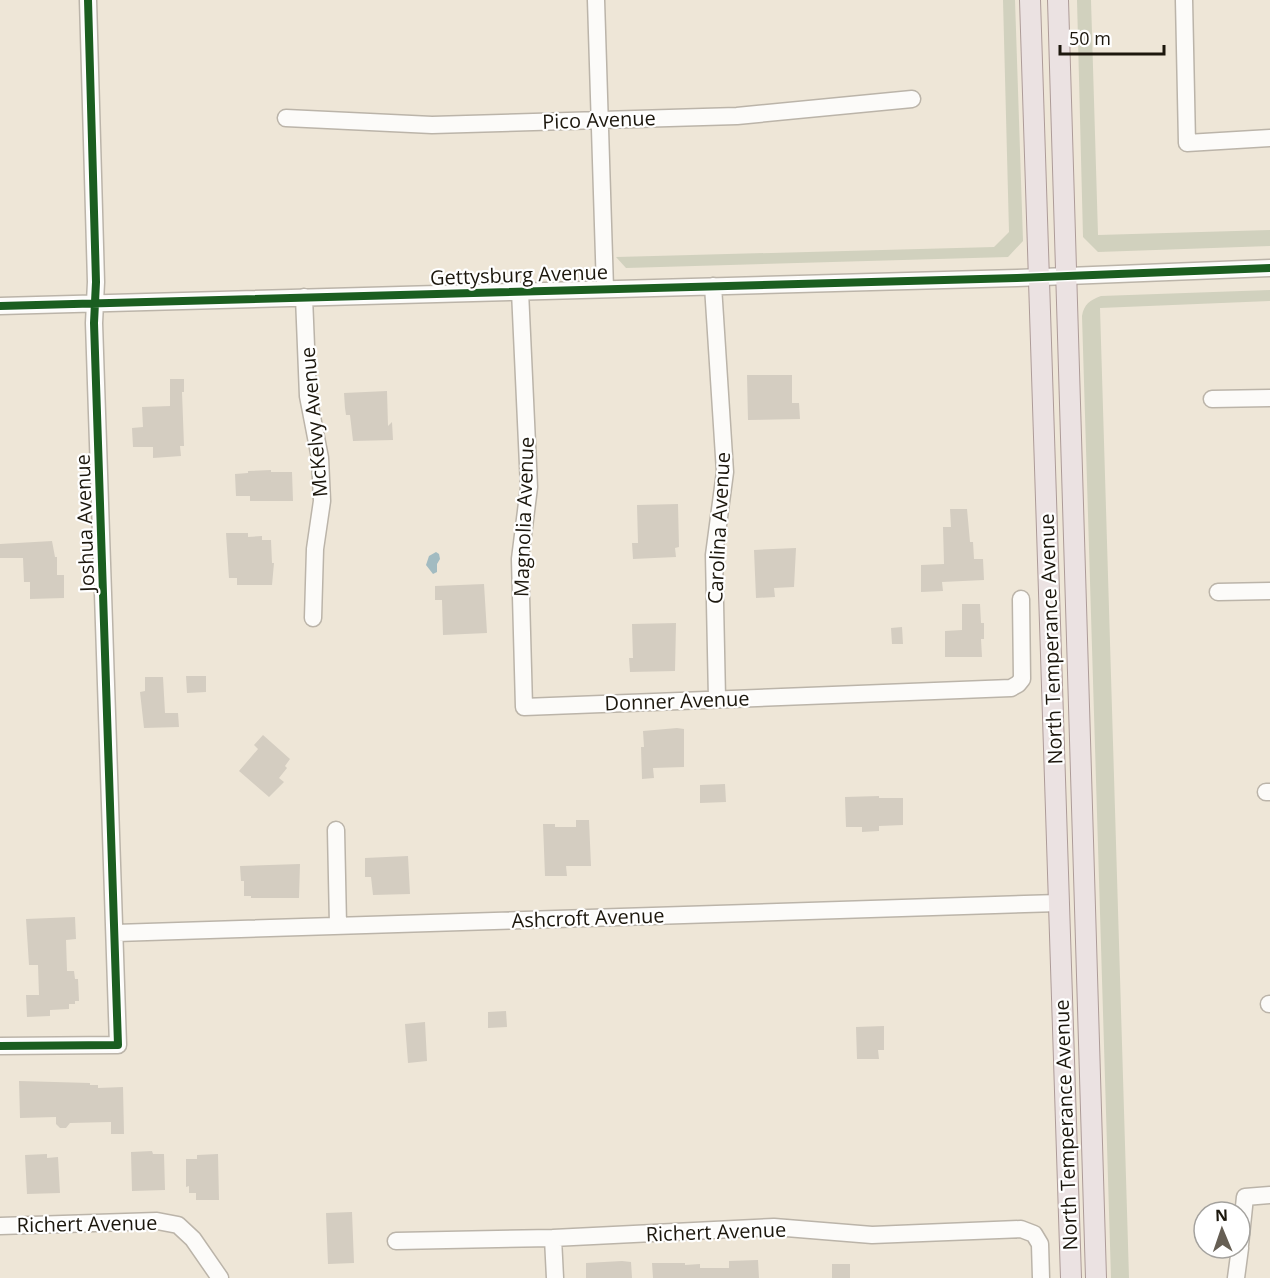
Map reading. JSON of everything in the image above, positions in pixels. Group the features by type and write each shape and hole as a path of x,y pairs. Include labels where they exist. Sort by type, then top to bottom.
{"main road":[{"name":"North Temperance Avenue","path":"1030,0 1071,1278"},
{"name":"North Temperance Avenue","path":"1058,0 1096,1278"}],"street":[{"name":"Joshua Avenue","path":"0,1046 118,1045 94,323 96,303 88,0"},
{"path":"596,0 605,289"},
{"path":"1184,0 1187,142 1270,138"},
{"name":"Pico Avenue","path":"286,118 432,125 737,116 912,99"},
{"name":"Gettysburg Avenue","path":"0,306 1038,277 1270,268"},
{"name":"Carolina Avenue","path":"713,286 725,472 714,555 717,699"},
{"name":"Magnolia Avenue","path":"520,291 529,487 520,558 524,707"},
{"name":"McKelvy Avenue","path":"304,297 308,396 320,458 322,501 314,559 313,618"},
{"path":"1212,399 1270,398"},
{"path":"1218,592 1270,591"},
{"name":"Donner Avenue","path":"524,707 1011,688 1022,679 1021,599"},
{"path":"336,830 338,925"},
{"name":"Ashcroft Avenue","path":"116,933 1059,903"},
{"path":"1245,1200 1245,1197 1270,1196"},
{"name":"Richert Avenue","path":"0,1226 157,1221 178,1225 193,1239 220,1278"},
{"name":"Richert Avenue","path":"396,1241 554,1238 774,1227 872,1235 1021,1229 1034,1234 1040,1244 1041,1278"},
{"path":"554,1238 555,1278"},
{"path":"1236,1278 1238,1260"}],"green space":[{"path":"1003,0 1015,0 1023,241 1008,257 626,268 616,257 994,247 1009,232"},
{"path":"1077,0 1091,0 1098,235 1270,230 1270,246 1098,252 1083,237"},
{"path":"1270,290 1270,301 1100,308 1129,1278 1111,1278 1082,316 1088,303 1101,296"}],"water":[{"path":"436,552 440,559 437,572 433,574 426,565 429,556"}],"building":[{"path":"747,375 792,375 792,403 799,403 800,419 748,420"},
{"path":"170,379 184,379 184,392 182,392 184,446 180,446 181,456 153,458 153,447 133,447 132,428 143,427 142,407 170,406"},
{"path":"387,391 388,426 392,422 393,440 353,441 350,415 346,415 344,393"},
{"path":"271,470 271,472 292,472 293,501 250,501 250,496 236,496 235,474"},
{"path":"678,504 679,547 675,548 676,557 633,559 632,543 638,543 637,505"},
{"path":"950,509 967,509 974,559 983,559 984,580 942,582 943,591 921,592 921,565 944,564 943,527 951,527"},
{"path":"226,533 248,533 248,537 262,536 262,540 271,540 272,563 274,563 272,585 237,585 237,578 229,578"},
{"path":"52,541 55,557 57,557 57,575 64,575 64,598 30,599 30,582 24,582 23,558 0,558 0,544"},
{"path":"796,548 794,587 774,588 775,597 756,598 754,550"},
{"path":"484,584 487,633 443,635 442,600 435,600 435,586"},
{"path":"962,604 980,604 981,623 984,623 984,639 981,639 982,657 945,657 945,631 962,630"},
{"path":"676,623 675,671 630,672 629,658 633,658 632,624"},
{"path":"902,627 903,644 892,644 891,628"},
{"path":"186,676 206,676 206,692 187,693"},
{"path":"145,677 163,677 165,713 178,713 179,727 144,728 140,692 145,691"},
{"path":"684,729 684,767 653,768 654,778 642,779 643,731"},
{"path":"263,735 290,759 285,766 287,768 279,778 284,782 269,797 239,771 258,749 254,745"},
{"path":"725,784 726,802 700,803 700,785"},
{"path":"879,796 879,798 903,798 903,825 879,826 879,831 862,832 862,827 846,827 845,797"},
{"path":"576,820 589,820 591,866 566,866 567,876 545,876 543,824 555,824 555,827 576,827"},
{"path":"408,856 410,894 373,895 371,877 365,877 365,858"},
{"path":"300,864 299,898 244,896 244,881 241,881 240,866"},
{"path":"75,917 76,939 66,940 67,971 74,971 75,979 78,979 79,1001 69,1004 69,1009 50,1010 50,1016 27,1017 26,995 39,995 38,965 29,965 26,919"},
{"path":"506,1011 507,1027 488,1028 488,1012"},
{"path":"425,1022 427,1061 408,1063 405,1024"},
{"path":"884,1026 884,1050 878,1050 879,1059 857,1059 856,1027"},
{"path":"19,1081 90,1083 90,1085 98,1085 98,1088 123,1087 124,1134 111,1134 111,1122 70,1123 66,1128 60,1128 56,1124 56,1117 20,1118"},
{"path":"152,1151 153,1154 164,1154 165,1190 132,1191 131,1152"},
{"path":"47,1154 47,1158 58,1157 60,1193 27,1194 25,1155"},
{"path":"218,1154 219,1200 196,1200 196,1193 189,1193 189,1186 186,1187 186,1159 197,1159 197,1155"},
{"path":"352,1212 354,1263 328,1264 326,1213"},
{"path":"758,1260 759,1278 653,1278 652,1263 685,1263 685,1265 700,1264 700,1268 729,1268 729,1261"},
{"path":"631,1262 632,1278 586,1278 586,1263"},
{"path":"832,1264 850,1264 850,1278 832,1278"}],"cycle path":[{"path":"0,1046 118,1045 94,323 96,282 88,0"},
{"path":"0,306 1017,278 1270,268"}]}
